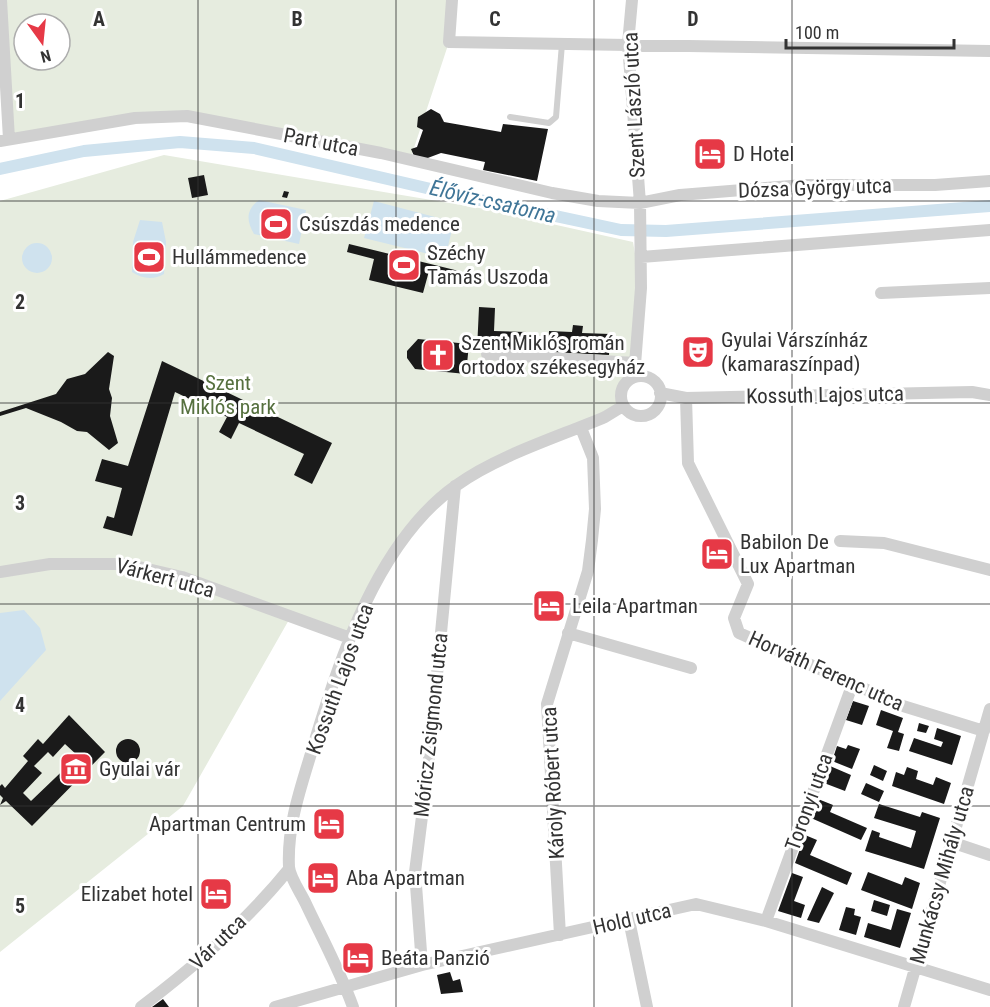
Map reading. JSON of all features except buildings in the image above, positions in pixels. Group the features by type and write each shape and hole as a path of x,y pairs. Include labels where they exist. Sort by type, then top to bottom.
{"street":[{"path":"1,0 4,140"},
{"path":"452,0 449,42 990,51"},
{"name":"Szent László utca","path":"632,0 628,44 640,207 641,254"},
{"name":"Part utca","path":"4,140 135,118 187,116 418,160 552,193 640,207"},
{"name":"Dózsa György utca","path":"640,207 680,195 804,185 935,185 990,181"},
{"path":"634,377 641,254 990,230"},
{"path":"881,293 990,288"},
{"path":"487,354 635,363"},
{"path":"634,377 648,377 654,381 660,393 658,406 647,415 633,415 623,406 621,392 628,380 634,377"},
{"name":"Kossuth Lajos utca","path":"660,393 686,398 972,392 990,395"},
{"name":"Horváth Ferenc utca","path":"686,398 688,463 748,584 744,600 734,618 739,633 903,706 984,731"},
{"name":"Kossuth Lajos utca","path":"289,869 292,815 322,715 350,638 376,584 402,542 423,516 455,486 481,470 581,428 623,406"},
{"name":"Károly Róbert utca","path":"560,935 547,704 588,572 595,509 593,458 581,428"},
{"name":"Móricz Zsigmond utca","path":"422,965 415,872 455,486"},
{"path":"840,541 884,543 990,570"},
{"name":"Várkert utca","path":"0,572 50,564 126,564 182,577 350,638"},
{"path":"568,633 691,668"},
{"name":"Toronyi utca","path":"766,921 853,683"},
{"name":"Munkácsy Mihály utca","path":"904,1007 990,709"},
{"path":"951,842 990,855"},
{"path":"289,869 345,985 353,1007"},
{"name":"Vár utca","path":"141,1007 187,972 276,886 289,869"},
{"name":"Hold utca","path":"275,1007 345,985 422,965 696,904 766,921 990,990"},
{"path":"629,920 647,1007"}],"lane":[{"path":"510,117 549,123 556,117 562,43"}],"green space":[{"path":"1,0 452,0 449,42 410,160 187,116 9,139"},
{"name":"Szent Miklós park","path":"164,155 485,209 633,242 641,288 634,377 628,380 621,392 623,406 455,486 402,542 350,638 290,618 183,806 0,952 0,201"}],"water":[{"name":"Csúszdás medence","path":"259,200 306,210 299,244 254,234 249,216 250,211"},
{"path":"374,201 454,222 445,258 364,238"},
{"name":"Hullámmedence","path":"140,220 162,222 166,242 164,274 152,278 132,272 133,242"},
{"path":"37,243 48,247 52,258 48,269 37,273 26,269 22,258 26,247"},
{"path":"24,610 40,628 46,650 0,701 0,613"}],"waterway":[{"name":"Élővíz-csatorna","path":"0,169 84,151 180,142 254,148 621,230 666,231 990,206"}],"place":[{"name":"D Hotel","path":"710,154"},
{"name":"Csúszdás medence","path":"276,224"},
{"name":"Hullámmedence","path":"149,257"},
{"name":"Széchy Tamás Uszoda","path":"404,265"},
{"name":"Gyulai Várszínház (kamaraszínpad)","path":"698,352"},
{"name":"Szent Miklós román ortodox székesegyház","path":"438,355"},
{"name":"Babilon De Lux Apartman","path":"717,554"},
{"name":"Leila Apartman","path":"549,606"},
{"name":"Gyulai vár","path":"76,769"},
{"name":"Apartman Centrum","path":"329,824"},
{"name":"Aba Apartman","path":"323,878"},
{"name":"Elizabet hotel","path":"216,894"},
{"name":"Beáta Panzió","path":"358,958"}]}
